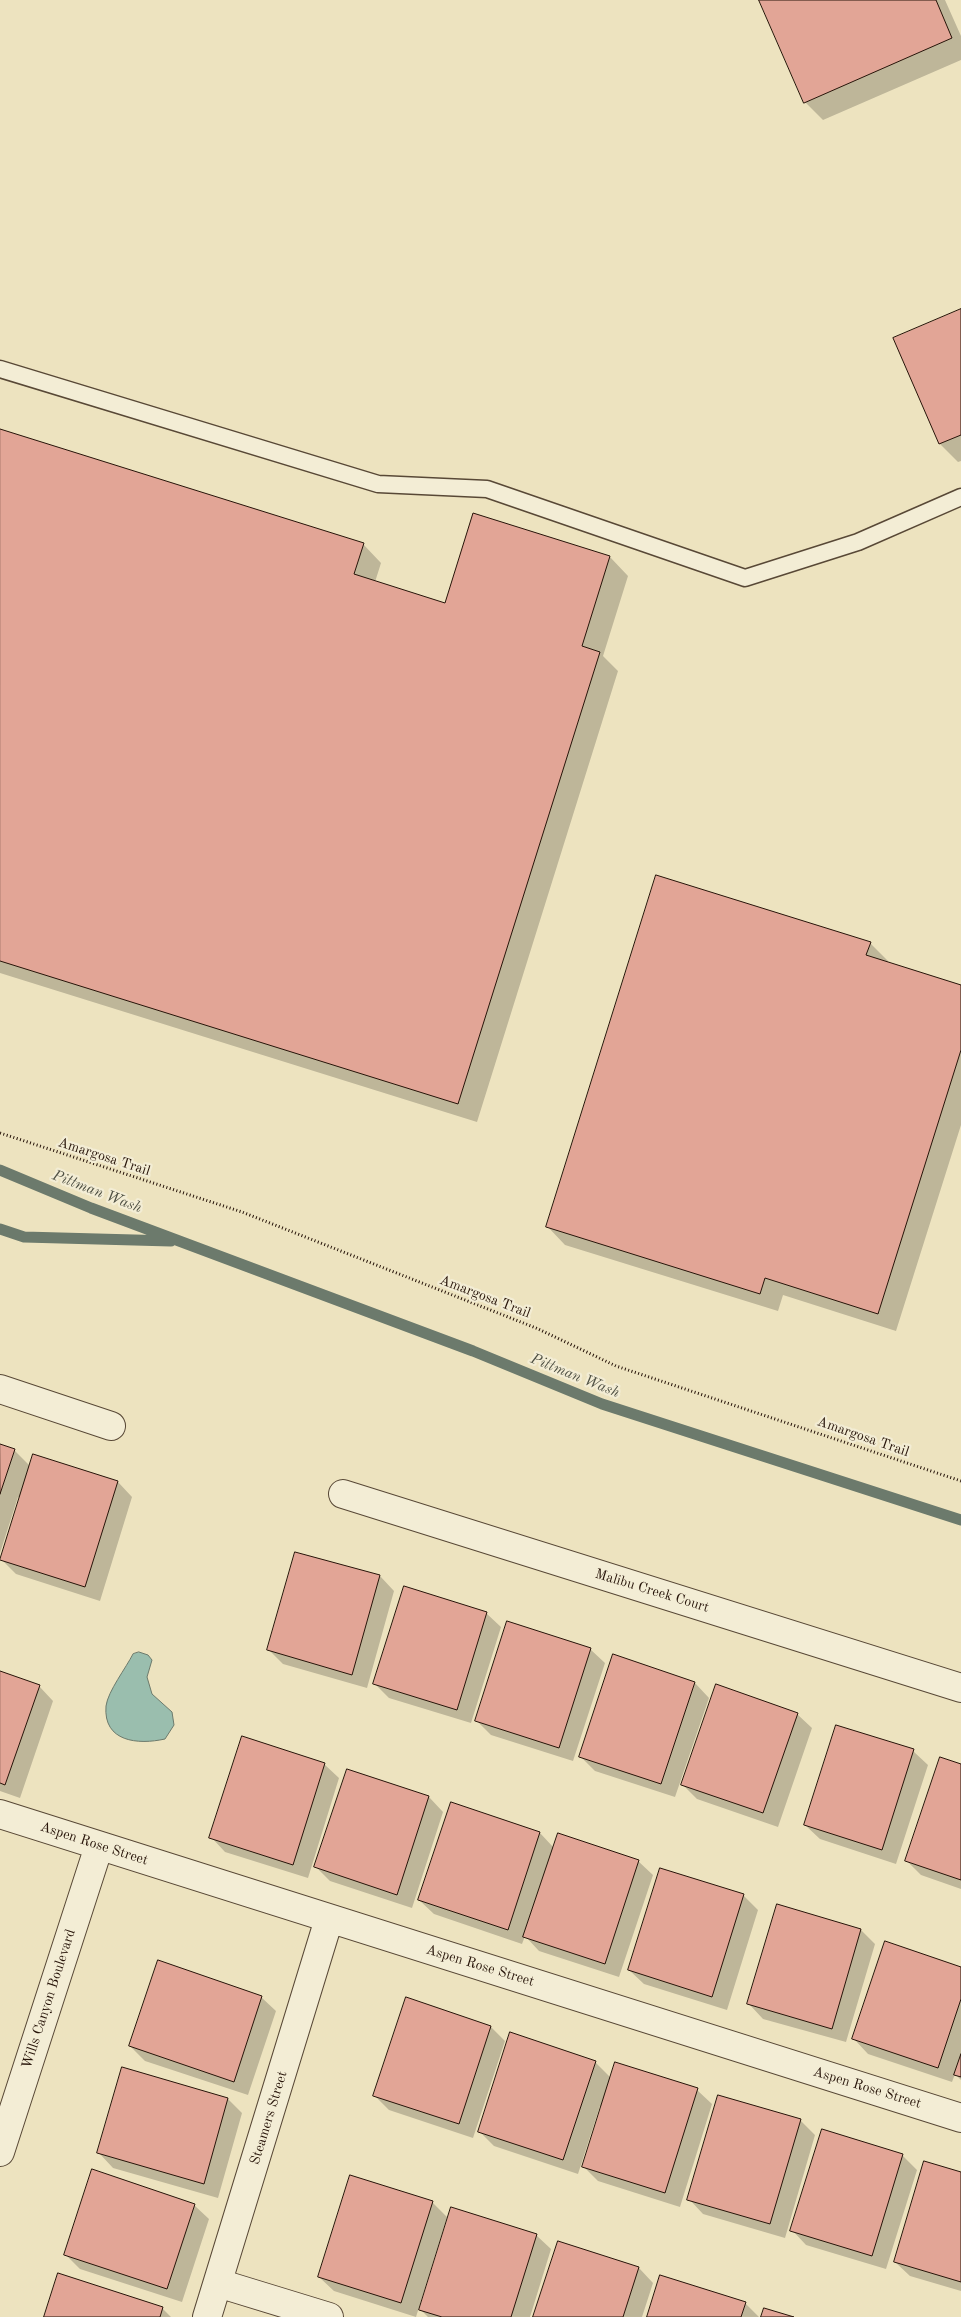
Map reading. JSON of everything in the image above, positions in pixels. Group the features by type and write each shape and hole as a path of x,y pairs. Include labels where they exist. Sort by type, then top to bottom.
{"street":[{"path":"0,1389 111,1426"},
{"name":"Malibu Creek Court","path":"343,1494 961,1688"},
{"name":"Aspen Rose Street","path":"0,1814 961,2118"},
{"name":"Wills Canyon Boulevard","path":"0,2152 99,1846"},
{"name":"Steamers Street","path":"207,2317 329,1919"},
{"path":"218,2283 329,2317"}],"lane":[{"path":"0,369 378,484 487,489 745,578 858,542 961,498"}],"path":[{"name":"Amargosa Trail","path":"0,1133 242,1212 536,1328 616,1366 961,1481"}],"shaded area":[{"path":"139,1652 148,1655 152,1660 147,1677 152,1694 172,1712 174,1725 165,1739 134,1741 124,1738 116,1734 110,1727 107,1718 107,1700 133,1654"}],"building":[{"path":"759,0 936,0 952,38 804,103"},
{"path":"961,309 961,435 939,444 893,338"},
{"path":"0,429 364,543 354,574 445,603 473,513 610,556 582,646 600,652 458,1104 0,961"},
{"path":"656,875 871,942 866,955 961,985 961,1050 878,1314 765,1278 760,1294 546,1227"},
{"path":"0,1444 15,1449 0,1494"},
{"path":"33,1454 118,1481 85,1587 0,1560"},
{"path":"295,1552 380,1575 352,1675 267,1650"},
{"path":"404,1586 487,1612 457,1710 373,1684"},
{"path":"507,1621 591,1648 559,1748 475,1721"},
{"path":"613,1654 695,1682 661,1784 579,1757"},
{"path":"0,1671 40,1685 5,1785 0,1783"},
{"path":"716,1684 798,1713 763,1813 681,1785"},
{"path":"836,1725 914,1749 882,1850 804,1825"},
{"path":"242,1736 325,1763 293,1865 209,1838"},
{"path":"940,1757 961,1764 961,1880 905,1861"},
{"path":"347,1769 429,1796 397,1895 314,1867"},
{"path":"451,1802 540,1832 508,1930 418,1900"},
{"path":"558,1833 639,1860 605,1964 523,1937"},
{"path":"660,1868 744,1894 712,1997 628,1970"},
{"path":"777,1904 861,1929 832,2029 747,2004"},
{"path":"885,1941 961,1967 961,1999 938,2068 852,2039"},
{"path":"158,1960 262,1996 234,2082 129,2046"},
{"path":"406,1997 491,2026 459,2124 373,2096"},
{"path":"510,2032 596,2061 563,2160 478,2132"},
{"path":"961,2054 961,2077 954,2075"},
{"path":"615,2062 698,2088 665,2193 582,2167"},
{"path":"122,2067 228,2098 204,2184 97,2153"},
{"path":"718,2095 801,2119 770,2224 687,2200"},
{"path":"822,2129 903,2154 872,2256 790,2231"},
{"path":"924,2161 961,2172 961,2282 894,2262"},
{"path":"92,2169 195,2204 167,2289 64,2255"},
{"path":"350,2175 433,2201 401,2303 318,2277"},
{"path":"451,2207 537,2234 511,2317 442,2317 419,2310"},
{"path":"558,2241 639,2267 623,2317 533,2317"},
{"path":"58,2273 163,2307 160,2317 44,2317"},
{"path":"660,2275 746,2302 741,2317 647,2317"},
{"path":"764,2308 794,2317 761,2317"}],"waterway":[{"name":"Pittman Wash","path":"0,1170 91,1208 473,1351 602,1404 961,1520"},
{"name":"Pittman Wash","path":"0,1229 24,1237 171,1241"}]}
